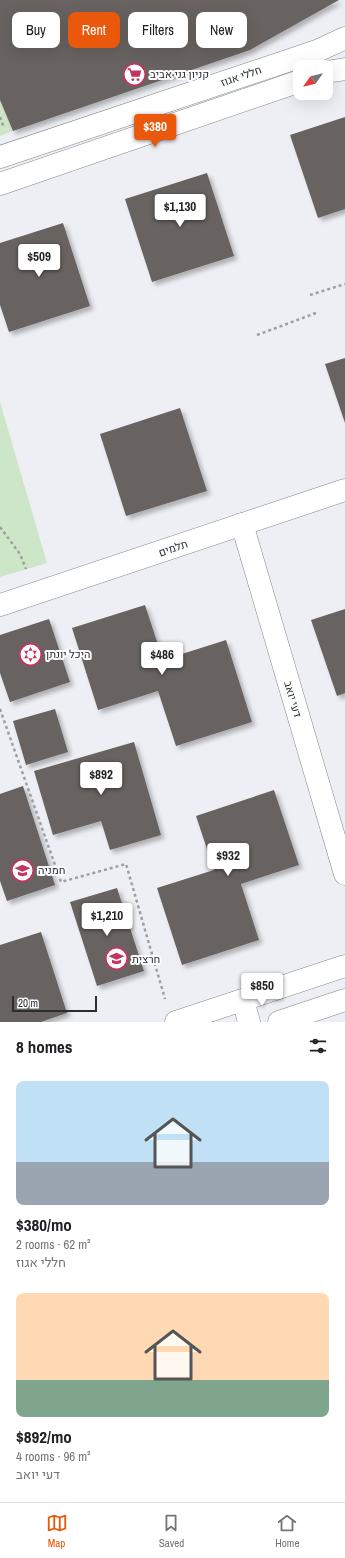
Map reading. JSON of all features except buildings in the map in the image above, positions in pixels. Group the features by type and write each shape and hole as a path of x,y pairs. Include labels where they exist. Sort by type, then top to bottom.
{"street":[{"name":"חללי אגוז","path":"0,157 317,51 345,38"},
{"path":"333,71 345,69"},
{"path":"0,184 293,83"},
{"name":"תלמים","path":"0,605 345,490"},
{"name":"דעי יואב","path":"242,524 345,874"},
{"path":"176,1022 345,966"},
{"path":"243,1000 249,1022"},
{"path":"279,1022 345,1000"}],"path":[{"path":"310,295 345,284"},
{"path":"257,335 316,313"},
{"path":"0,527 20,554 36,593"},
{"path":"0,709 61,882 126,864 165,999"}],"green space":[{"path":"0,98 13,131 0,136"},
{"path":"0,402 47,563 0,577"}],"place":[{"name":"קניון גני אביב","path":"135,74"},
{"name":"היכל יונתן","path":"30,654"},
{"name":"חמניה","path":"23,870"},
{"name":"חרצית","path":"116,959"}]}
